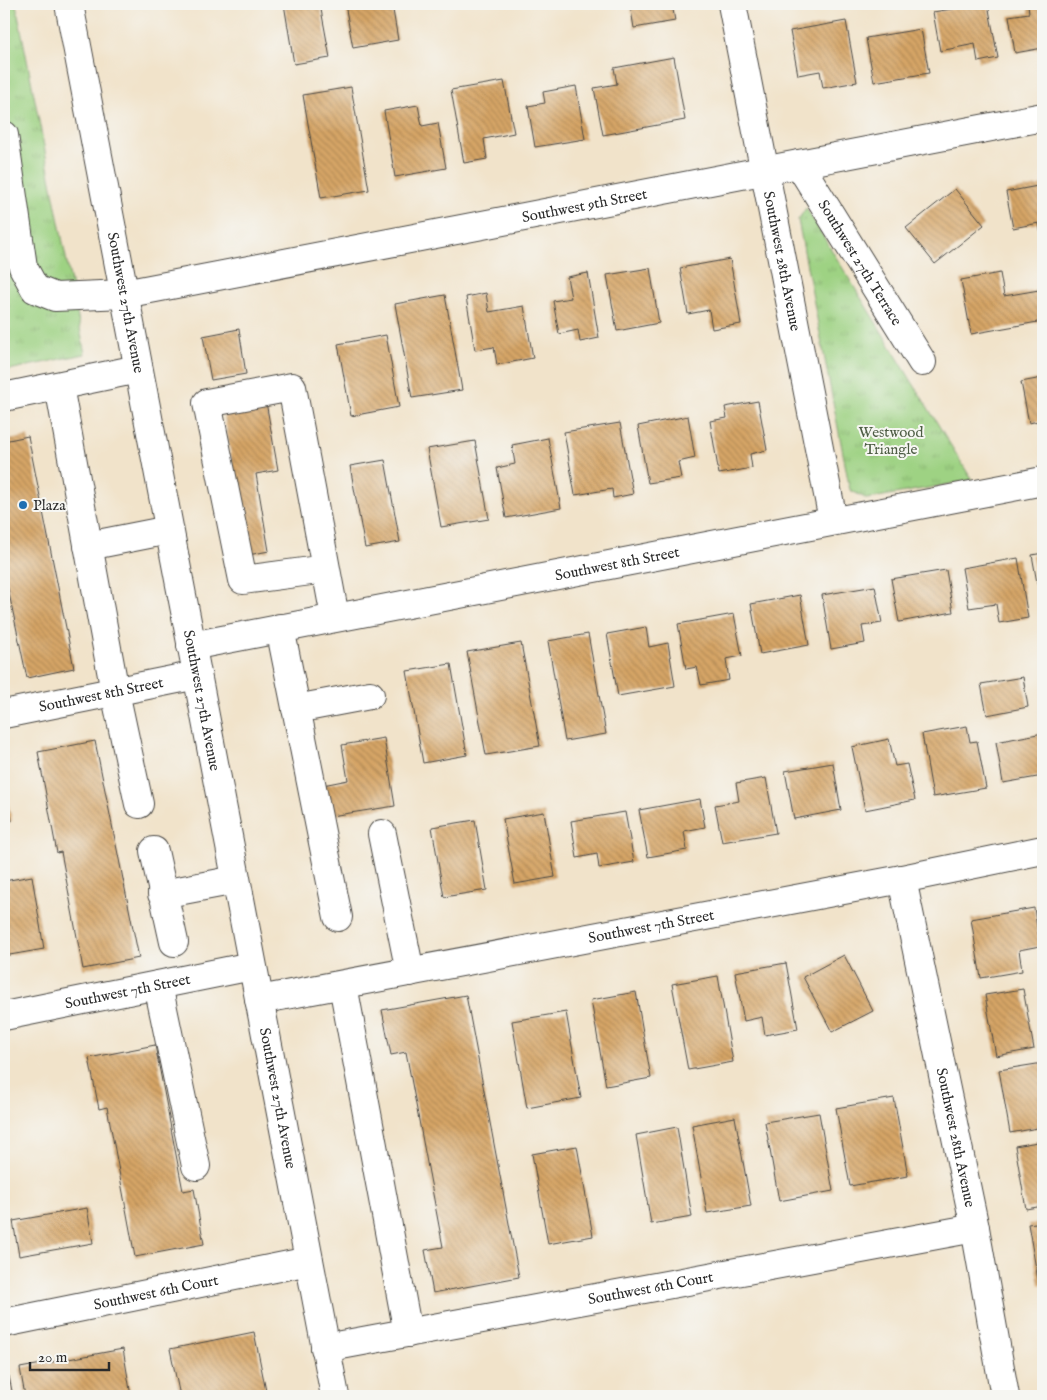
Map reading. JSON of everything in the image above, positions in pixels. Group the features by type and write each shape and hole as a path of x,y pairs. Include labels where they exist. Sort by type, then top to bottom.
{"street":[{"name":"Southwest 27th Avenue","path":"69,4 335,1396"},
{"name":"Southwest 28th Avenue","path":"732,4 833,520"},
{"name":"Southwest 9th Street","path":"4,135 23,267 35,289 55,297 124,294 1043,117"},
{"name":"Southwest 27th Terrace","path":"799,164 922,362"},
{"path":"4,397 138,369"},
{"path":"59,386 115,692 139,804"},
{"path":"326,569 243,580 207,403 292,387 336,617"},
{"name":"Southwest 8th Street","path":"191,646 833,520 1043,481"},
{"path":"88,546 169,530"},
{"path":"280,628 338,917"},
{"name":"Southwest 8th Street","path":"4,714 197,675"},
{"path":"296,709 370,695"},
{"path":"382,834 410,972"},
{"path":"154,850 162,894 174,942"},
{"name":"Southwest 7th Street","path":"259,1000 902,879 1043,850"},
{"name":"Southwest 28th Avenue","path":"902,879 975,1228 1005,1396"},
{"path":"162,894 236,880"},
{"name":"Southwest 7th Street","path":"4,1016 252,966"},
{"path":"158,985 196,1166"},
{"path":"343,985 408,1333"},
{"name":"Southwest 6th Court","path":"325,1348 975,1228"},
{"name":"Southwest 6th Court","path":"4,1322 309,1260"}],"green space":[{"path":"4,4 16,4 85,354 4,371"},
{"name":"Westwood Triangle","path":"806,208 972,480 867,499 850,490 798,220"}],"building":[{"path":"284,4 320,4 330,58 294,64"},
{"path":"345,4 392,4 398,40 353,48"},
{"path":"630,4 672,4 675,21 634,28"},
{"path":"988,4 998,58 978,62 975,44 940,51 933,12"},
{"path":"1028,4 1043,4 1043,48 1015,53 1009,16 1029,13"},
{"path":"846,21 857,82 823,88 820,71 798,75 790,31"},
{"path":"921,29 929,73 874,82 866,38"},
{"path":"674,57 685,120 603,135 594,88 617,84 614,68"},
{"path":"504,81 514,133 484,139 487,159 464,163 451,90"},
{"path":"576,86 585,139 535,147 528,106 545,103 543,92"},
{"path":"351,87 369,190 321,198 303,95"},
{"path":"418,105 422,126 438,123 446,168 395,177 384,111"},
{"path":"1043,185 1043,235 1041,236 1039,223 1013,228 1006,192"},
{"path":"955,189 984,225 935,264 906,228"},
{"path":"730,259 741,324 712,329 709,310 688,314 680,268"},
{"path":"650,268 659,323 617,331 607,275"},
{"path":"588,273 599,338 580,342 578,330 559,334 553,301 571,298 567,277"},
{"path":"1000,273 1004,296 1039,290 1043,321 971,334 961,280"},
{"path":"486,293 489,312 524,306 533,358 497,365 494,347 475,350 466,297"},
{"path":"445,295 462,390 412,398 395,304"},
{"path":"239,329 246,374 211,380 203,336"},
{"path":"386,335 399,407 351,416 338,344"},
{"path":"1043,370 1043,420 1029,423 1021,382 1042,378 1040,371"},
{"path":"758,401 767,450 750,454 752,468 719,474 710,421 727,418 725,407"},
{"path":"266,402 278,470 256,474 269,551 248,555 223,410"},
{"path":"688,416 695,458 678,462 681,478 648,483 638,426"},
{"path":"620,423 633,494 613,498 612,489 575,495 564,432"},
{"name":"Plaza","path":"28,436 74,668 27,678 4,570 4,441"},
{"path":"548,438 561,508 506,518 497,468 515,464 512,445"},
{"path":"475,441 489,519 441,527 427,449"},
{"path":"385,460 400,542 365,548 350,466"},
{"path":"1043,553 1043,593 1039,594 1032,555"},
{"path":"1018,558 1028,618 999,623 996,604 969,608 962,568"},
{"path":"946,570 953,612 899,622 891,579"},
{"path":"875,586 882,623 862,626 865,643 831,649 822,595"},
{"path":"800,595 809,645 760,654 751,604"},
{"path":"734,614 742,656 726,659 729,680 701,685 697,667 686,669 678,624"},
{"path":"646,627 649,647 668,643 675,686 618,696 607,634"},
{"path":"588,634 606,734 565,741 548,641"},
{"path":"521,643 540,746 486,755 467,652"},
{"path":"451,664 467,755 423,763 407,671"},
{"path":"1023,677 1028,707 987,715 981,684"},
{"path":"967,726 970,742 977,741 986,788 933,797 922,734"},
{"path":"1043,733 1043,776 1003,783 996,742"},
{"path":"384,738 395,806 318,818 313,787 348,780 342,745"},
{"path":"889,739 895,766 907,764 915,800 865,810 852,747"},
{"path":"95,741 139,958 83,969 61,852 57,853 38,752"},
{"path":"833,763 841,810 794,819 785,771"},
{"path":"766,778 776,833 722,842 715,805 739,801 736,783"},
{"path":"4,783 12,821 4,822"},
{"path":"700,799 705,827 684,831 687,850 648,857 639,810"},
{"path":"544,812 555,877 515,884 503,819"},
{"path":"625,812 634,862 599,868 597,854 577,858 571,821"},
{"path":"475,820 487,890 444,897 432,827"},
{"path":"32,876 44,949 4,956 4,881"},
{"path":"1034,908 1040,946 1019,950 1022,971 981,978 971,919"},
{"path":"844,955 873,1011 832,1032 803,977"},
{"path":"786,963 798,1029 765,1035 762,1017 744,1021 735,972"},
{"path":"718,976 733,1062 688,1070 672,984"},
{"path":"1023,989 1034,1049 996,1056 985,995"},
{"path":"636,992 651,1078 606,1086 591,1000"},
{"path":"466,995 519,1277 433,1293 425,1250 443,1247 406,1052 391,1055 382,1010"},
{"path":"566,1012 581,1098 527,1108 512,1021"},
{"path":"155,1045 183,1191 194,1189 204,1244 135,1257 107,1107 99,1109 89,1058"},
{"path":"1043,1063 1043,1127 1010,1133 999,1070"},
{"path":"894,1098 908,1176 850,1186 836,1108"},
{"path":"819,1113 833,1191 779,1201 765,1122"},
{"path":"735,1117 751,1206 707,1213 692,1125"},
{"path":"677,1127 692,1217 651,1224 636,1135"},
{"path":"1043,1141 1043,1206 1026,1209 1015,1146"},
{"path":"577,1146 593,1236 548,1244 532,1154"},
{"path":"87,1208 93,1243 19,1256 13,1221"},
{"path":"1043,1222 1043,1284 1039,1285 1028,1224"},
{"path":"254,1332 267,1396 180,1396 170,1349"},
{"path":"123,1349 131,1396 25,1396 20,1368"},
{"path":"9,1376 13,1396 4,1396 4,1377"}],"place":[{"name":"Plaza","path":"23,505"}]}
